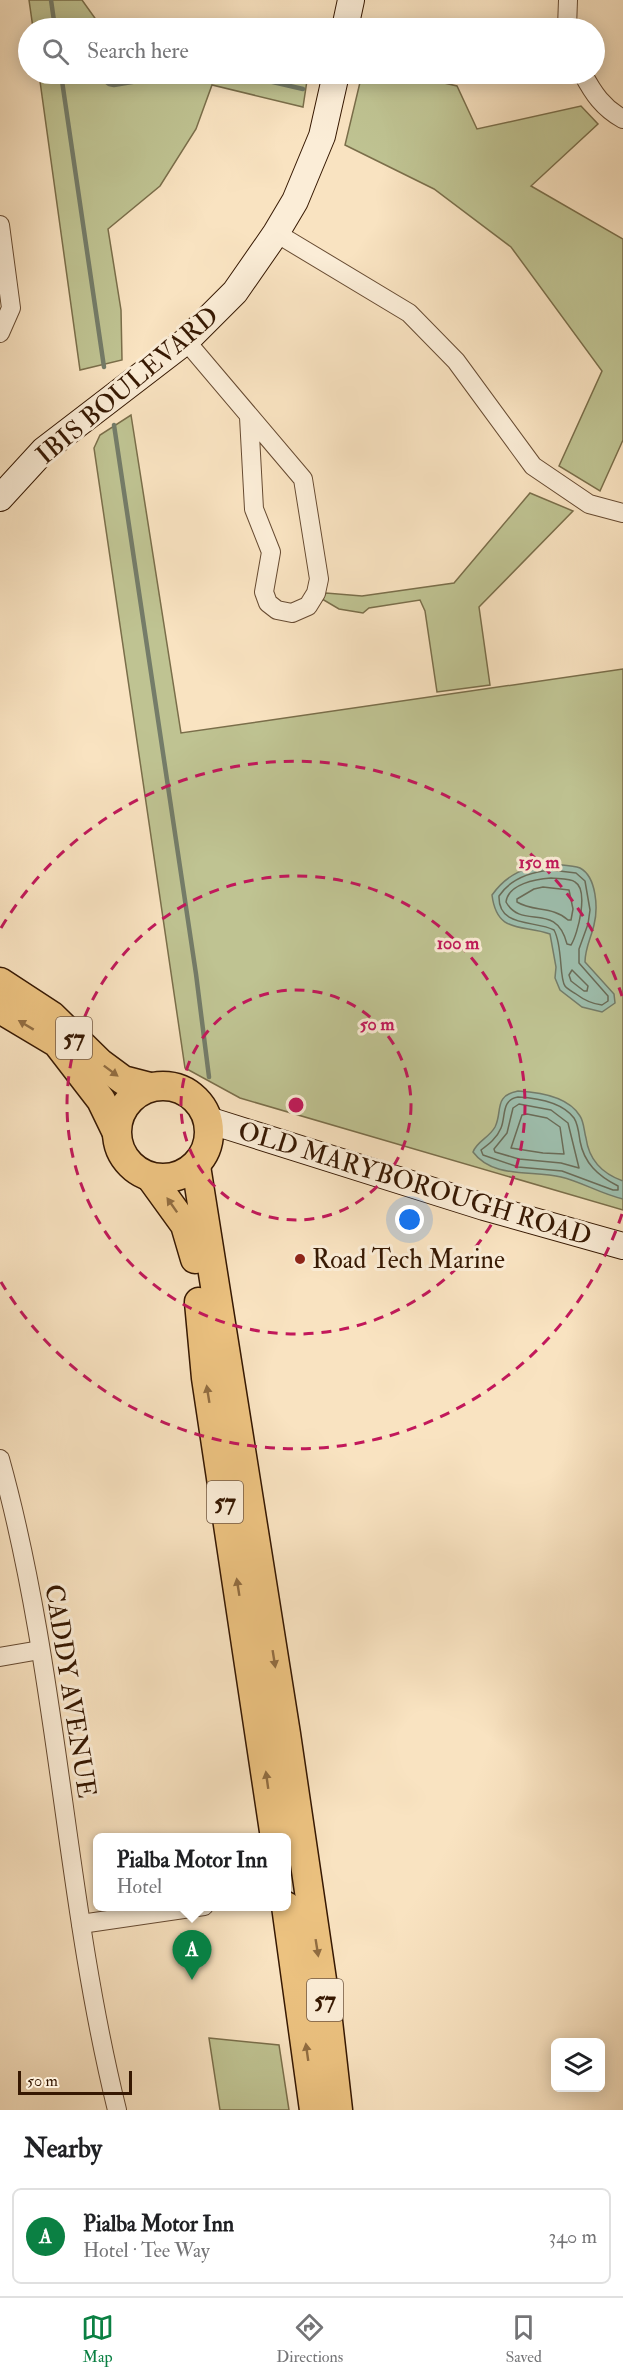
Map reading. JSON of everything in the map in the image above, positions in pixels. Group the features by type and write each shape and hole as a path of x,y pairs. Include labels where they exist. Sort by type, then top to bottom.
{"main road":[{"name":"57","path":"0,982 52,1017 100,1063 123,1080 150,1087 173,1087 194,1098 208,1120"},
{"name":"57","path":"0,1009 57,1043 101,1100 116,1131 120,1150 135,1169 151,1178 185,1225 195,1257 206,1378 274,1833"},
{"path":"116,1131 120,1113 127,1102 150,1087"},
{"path":"151,1178 176,1177 196,1166 209,1141 208,1120"},
{"name":"57","path":"196,1166 284,1723 290,1833"},
{"name":"57","path":"291,1858 314,2110"},
{"name":"57","path":"293,1897 328,2021 338,2110"}],"street":[{"path":"347,18 351,0"},
{"path":"567,18 568,0"},
{"name":"IBIS BOULEVARD","path":"2,492 44,450 186,341 235,292 295,201 322,136 334,84"},
{"path":"588,84 594,95 611,113 623,119"},
{"path":"0,225 11,308 0,333"},
{"path":"276,233 409,313 456,361 533,466 589,504 623,513"},
{"path":"186,341 303,479 319,579 316,593 308,606 292,613 277,610 268,603 264,592 271,552 254,509 249,417"},
{"name":"OLD MARYBOROUGH ROAD","path":"208,1120 462,1200 623,1246"},
{"name":"CADDY AVENUE","path":"0,1459 15,1511 40,1650 101,2044 117,2110"},
{"path":"0,1657 40,1650"},
{"path":"81,1924 170,1911"}],"green space":[{"path":"29,0 82,0 95,18 32,18"},
{"path":"40,84 306,84 303,107 212,85 196,129 160,186 108,229 121,310 122,360 80,370"},
{"path":"360,84 448,84 457,86 477,129 581,106 598,124 531,186 623,239 623,440 600,491 559,466 602,371 511,247 434,189 345,145"},
{"path":"131,415 181,733 623,669 623,1210 240,1098 185,1068 94,448 100,435"},
{"path":"530,493 573,511 479,607 490,685 437,692 425,611 420,600 369,608 363,613 339,609 322,599 326,593 362,596 454,583"},
{"path":"209,2038 279,2045 289,2110 220,2110"}],"water":[{"path":"552,864 580,868 586,872 593,886 596,902 595,918 585,962 614,994 615,1003 602,1012 582,1007 560,990 555,978 556,967 550,934 513,926 499,917 495,908 492,895 511,876 526,869"},
{"path":"518,1091 552,1096 575,1109 582,1121 590,1153 598,1165 623,1181 623,1199 561,1177 502,1170 481,1161 473,1152 495,1127 502,1100 510,1093"}],"waterway":[{"path":"51,0 54,18"},
{"path":"62,84 104,367"},
{"path":"109,84 120,84"},
{"path":"281,84 303,89"},
{"path":"114,425 196,974 209,1077"}],"place":[{"name":"Road Tech Marine","path":"300,1259"},
{"name":"Pialba Motor Inn","path":"192,1980"}]}
